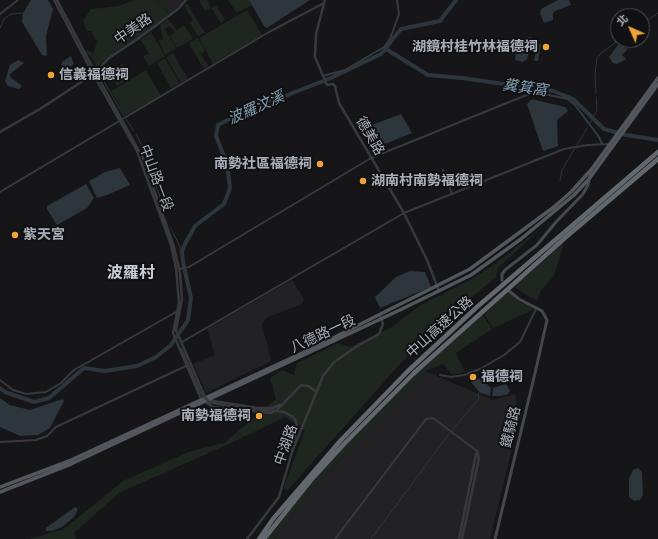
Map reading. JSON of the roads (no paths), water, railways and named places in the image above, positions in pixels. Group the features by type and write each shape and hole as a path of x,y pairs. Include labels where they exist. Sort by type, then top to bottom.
{"highway":[{"name":"中山高速公路","path":"259,539 273,519 341,440 408,371 477,307 583,218 658,152"},
{"name":"中山高速公路","path":"265,539 311,480 344,443 414,372 566,237 658,159"},
{"path":"256,539 273,519"}],"main road":[{"path":"614,140 620,128 656,88 658,78"},
{"path":"614,140 625,129 658,84"},
{"name":"八德路一段","path":"438,289 485,259 554,207 590,170 609,144 614,140"},
{"name":"八德路一段","path":"0,492 71,464 202,400 209,399 438,289 471,275 558,209 589,179 614,140"},
{"path":"502,280 502,274 505,270 537,246 556,222 583,194 588,184 590,170"},
{"path":"510,291 519,299 537,307"},
{"name":"鐵騎路","path":"495,539 546,323 545,316 537,307"},
{"name":"八德路一段","path":"202,400 205,397 380,317"},
{"name":"八德路一段","path":"0,488 57,466 148,426"}],"street":[{"path":"0,14 18,0"},
{"name":"中山路一段","path":"54,0 67,22"},
{"name":"中山路一段","path":"57,0 78,44 144,158 181,269 182,299 176,330 181,342"},
{"name":"中美路","path":"0,132 40,109 94,73 112,55 139,38 178,9 186,0"},
{"path":"325,1 316,34 314,50 314,57 323,77 345,70 384,48 390,39 399,14 397,0"},
{"path":"0,192 269,32 325,1"},
{"name":"德美路","path":"323,77 326,83 336,86 338,103 404,213 427,260 438,289"},
{"path":"181,269 190,267 372,158 534,92 568,99 575,105 599,137 602,144"},
{"name":"中山路一段","path":"121,120 137,151 170,246 179,290 173,333 177,344"},
{"path":"181,342 404,213 564,149 609,144"},
{"path":"443,170 452,194"},
{"path":"440,375 451,377 464,375 480,369 504,355 520,342 537,307"},
{"path":"0,380 13,390 26,394 46,392 61,383 74,370 176,312"},
{"path":"317,392 323,376 334,362 379,334 383,324 380,317"},
{"path":"181,342 181,349"},
{"path":"181,342 205,397 209,399"},
{"path":"177,344 181,349 200,392 209,402 228,406 284,412 293,417 296,421 297,428 292,452"},
{"path":"177,344 202,400"},
{"path":"0,442 36,440 48,436 56,427 190,364"},
{"name":"中湖路","path":"202,400 212,407 258,413 271,413 301,385 308,386 317,392 292,452 278,497 247,539"},
{"name":"中湖路","path":"209,399 258,408 273,408 282,404"},
{"path":"335,539 426,419 433,418 476,451 479,458 461,539"}],"waterway":[{"name":"波羅汶溪","path":"0,388 5,392 34,402 49,398 84,368 105,371 137,366 156,357 171,345 188,320 191,298 182,251 195,226 224,204 230,188 227,164 216,136 218,125 260,103 285,96 331,78 381,54 401,29 440,21 456,0"},
{"path":"0,28 4,19 11,14 23,13"},
{"path":"650,18 658,13"},
{"path":"596,93 595,74 597,58 610,46"},
{"name":"糞箕窩","path":"386,49 428,75 462,78 553,91 573,99 604,129 626,135 658,140"},
{"path":"99,73 124,116"},
{"path":"590,123 597,110 596,97"},
{"path":"126,119 134,131"},
{"path":"577,145 587,128"},
{"path":"136,134 146,155"},
{"path":"560,181 562,170 575,148"},
{"path":"147,158 161,200"},
{"path":"171,228 182,251"},
{"path":"371,539 452,430 479,399 478,394 480,391"}],"place":[{"name":"湖鏡村桂竹林福德祠","path":"546,47"},
{"name":"信義福德祠","path":"51,75"},
{"name":"南勢社區福德祠","path":"320,164"},
{"name":"湖南村南勢福德祠","path":"363,181"},
{"name":"紫天宮","path":"15,235"},
{"name":"福德祠","path":"473,377"},
{"name":"南勢福德祠","path":"259,416"}],"district":[{"name":"波羅村","path":"131,273"}]}
